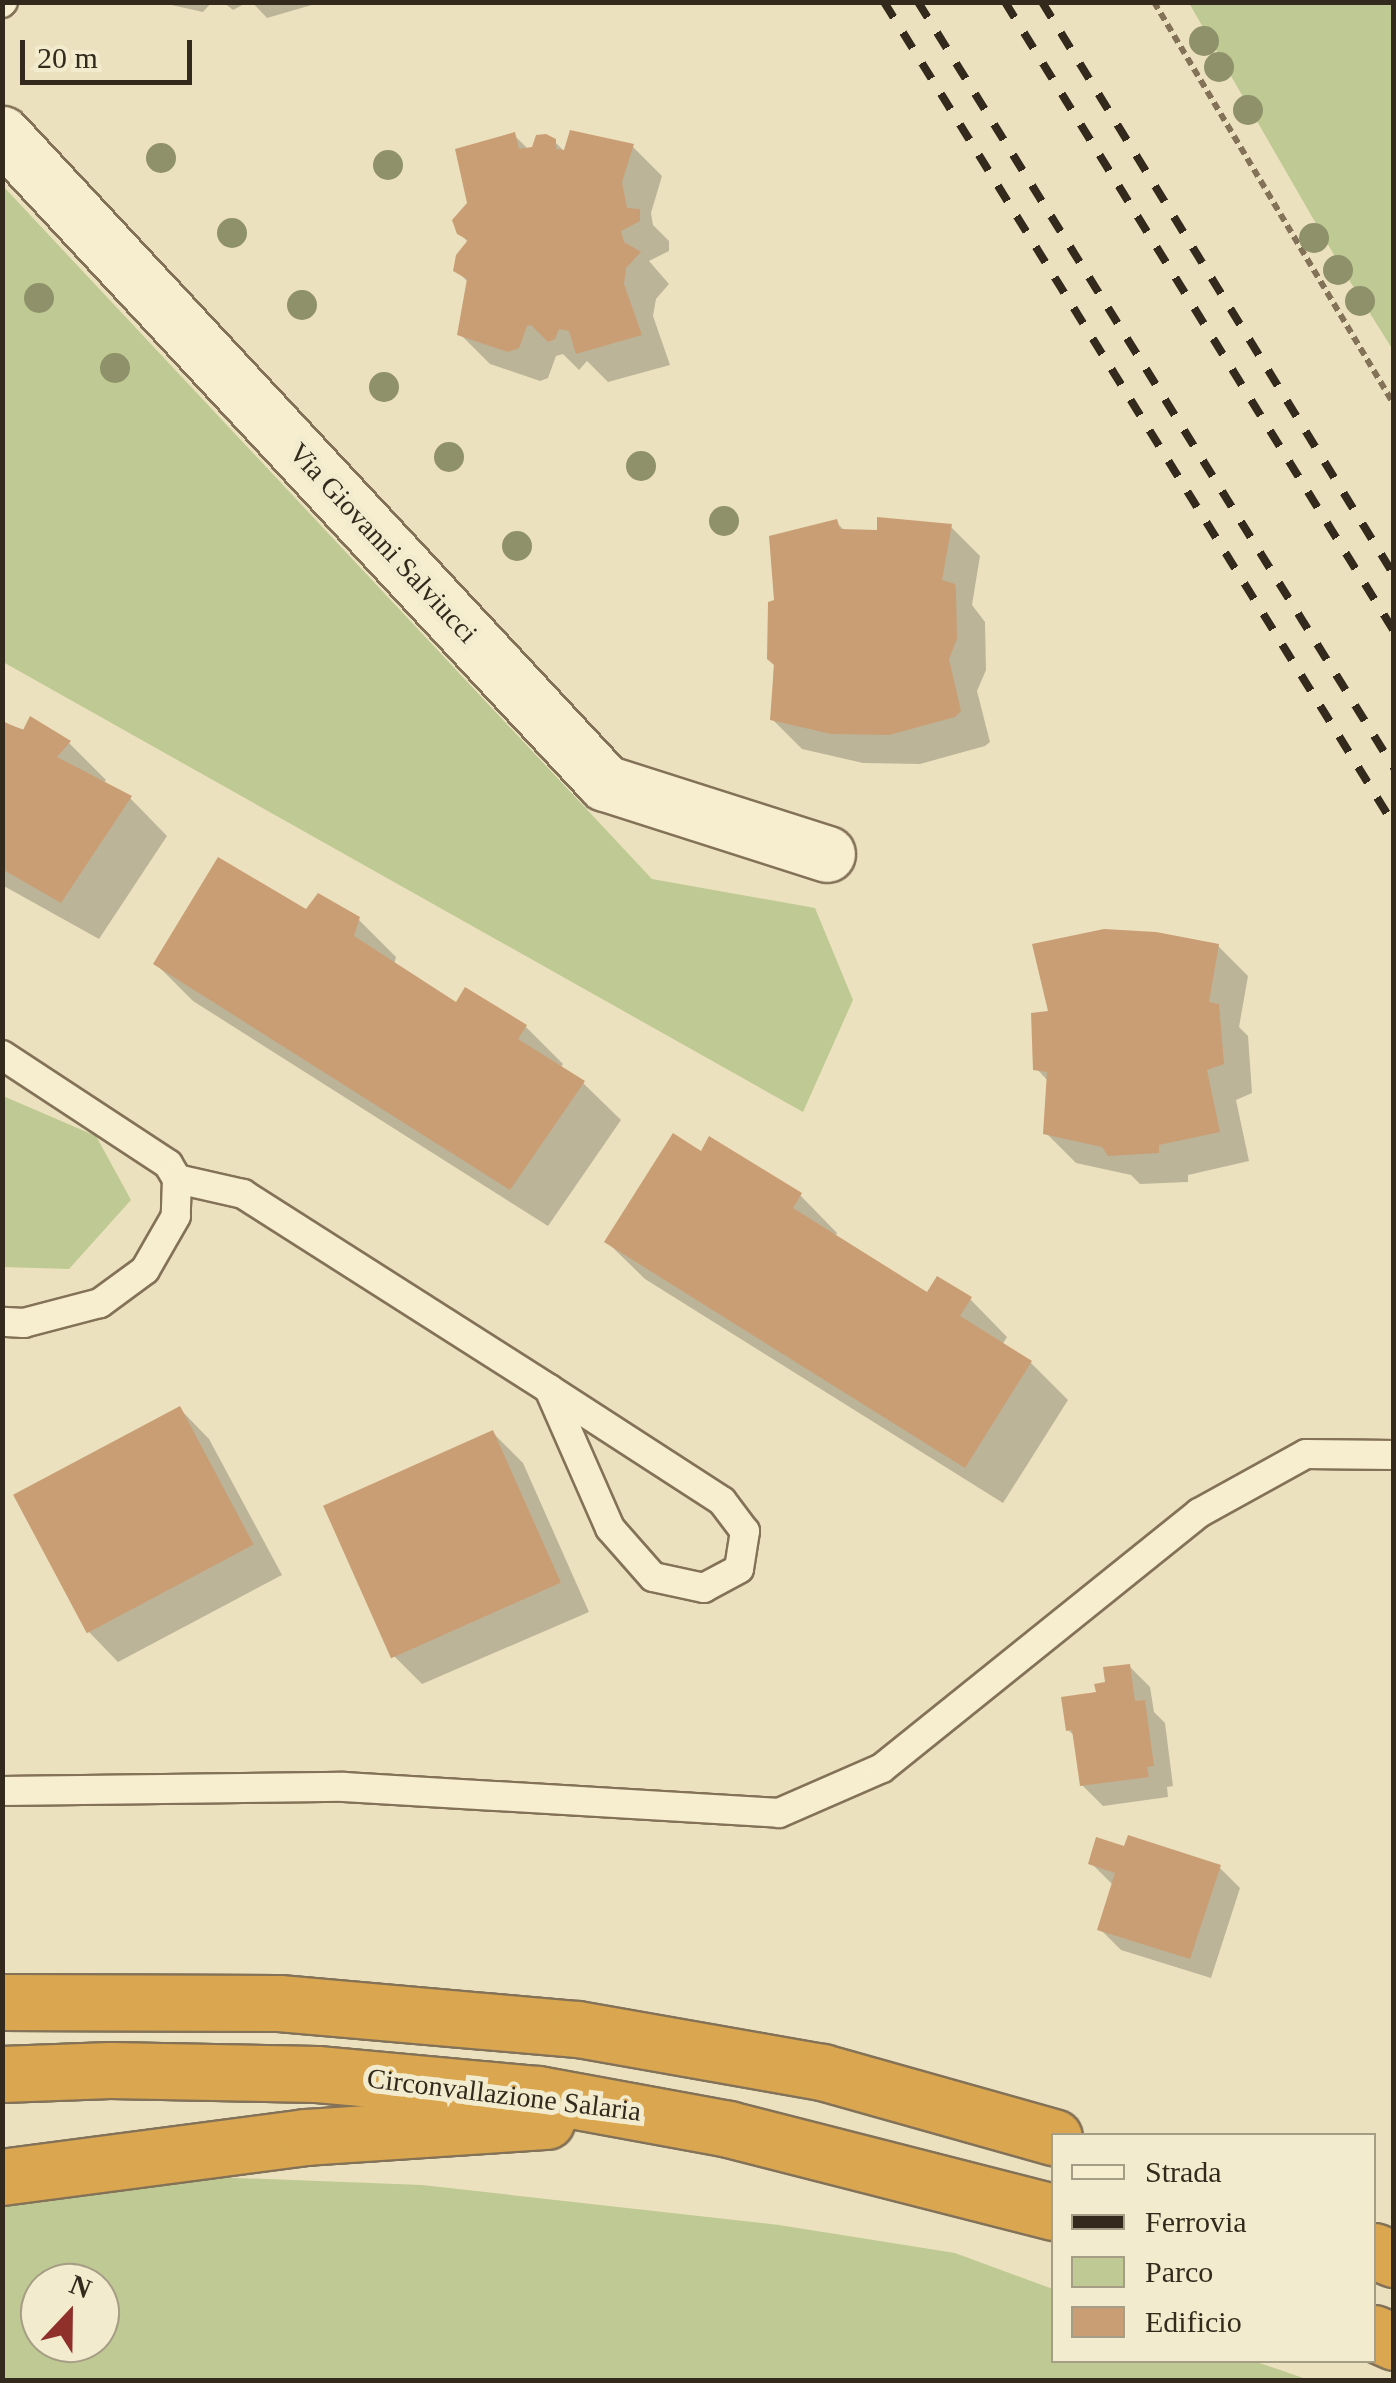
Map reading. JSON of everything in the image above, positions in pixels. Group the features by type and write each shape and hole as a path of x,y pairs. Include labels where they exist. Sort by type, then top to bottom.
{"highway":[{"path":"2,2002 279,2003 578,2029 822,2072 1051,2136"},
{"name":"Circonvallazione Salaria","path":"2,2074 110,2070 317,2074 538,2094 658,2113 872,2162 1051,2211"},
{"path":"2,2177 305,2137 658,2113"}],"street":[{"name":"Via Giovanni Salviucci","path":"2,134 605,783 827,854"}],"lane":[{"path":"2,1055 168,1164 177,1179 176,1216 145,1270 100,1302 24,1324 2,1322"},
{"path":"177,1179 243,1194 548,1389 722,1501 745,1531 739,1569 704,1588 653,1578 610,1528 548,1389"},
{"path":"2,1791 344,1787 779,1813 882,1768 1199,1513 1306,1454 1394,1455"}],"path":[{"path":"1154,2 1394,404"}],"green space":[{"path":"1189,3 1393,3 1393,350 1341,267"},
{"path":"2,185 652,879 815,908 853,1000 803,1112 3,662"},
{"path":"3,1096 96,1136 131,1200 69,1269 3,1267"},
{"path":"2,2169 422,2185 779,2225 955,2253 1051,2288 1051,2363 1260,2363 1309,2380 3,2380"}],"building":[{"path":"570,130 634,144 622,182 627,208 640,209 640,221 621,231 624,242 641,252 626,268 624,284 642,335 576,354 569,331 559,329 555,339 548,342 531,325 527,326 519,348 508,352 457,335 467,279 453,271 456,255 468,240 457,234 452,220 467,203 455,149 515,132 519,149 532,147 536,135 546,134 556,139 556,149 564,150"},
{"path":"877,517 952,524 942,580 955,584 956,590 957,639 949,659 961,711 955,717 889,735 831,734 770,720 774,665 767,659 768,602 774,600 769,536 837,519 840,529 877,530"},
{"path":"30,716 71,741 57,757 132,796 61,903 2,869 2,721 23,730"},
{"path":"218,857 306,909 318,893 360,917 354,936 456,1002 465,987 527,1025 518,1039 585,1081 510,1190 153,964"},
{"path":"1104,929 1156,932 1219,944 1209,1002 1219,1004 1224,1064 1207,1070 1220,1132 1159,1145 1159,1153 1108,1156 1102,1147 1043,1134 1047,1072 1033,1070 1031,1013 1048,1011 1032,944"},
{"path":"673,1133 701,1151 709,1136 802,1193 793,1208 927,1292 937,1276 972,1297 960,1316 1032,1361 965,1468 604,1242"},
{"path":"180,1406 254,1545 87,1633 13,1495"},
{"path":"493,1430 561,1583 391,1658 323,1506"},
{"path":"1130,1664 1135,1701 1145,1700 1154,1766 1147,1767 1149,1777 1080,1786 1072,1730 1066,1731 1061,1697 1096,1692 1094,1684 1105,1682 1103,1667"},
{"path":"1128,1835 1221,1865 1190,1959 1097,1930 1115,1873 1088,1864 1096,1837 1124,1846"}],"railway":[{"path":"884,2 1394,825"},
{"path":"918,2 1394,768"},
{"path":"1005,2 1394,631"},
{"path":"1042,2 1394,575"}]}
